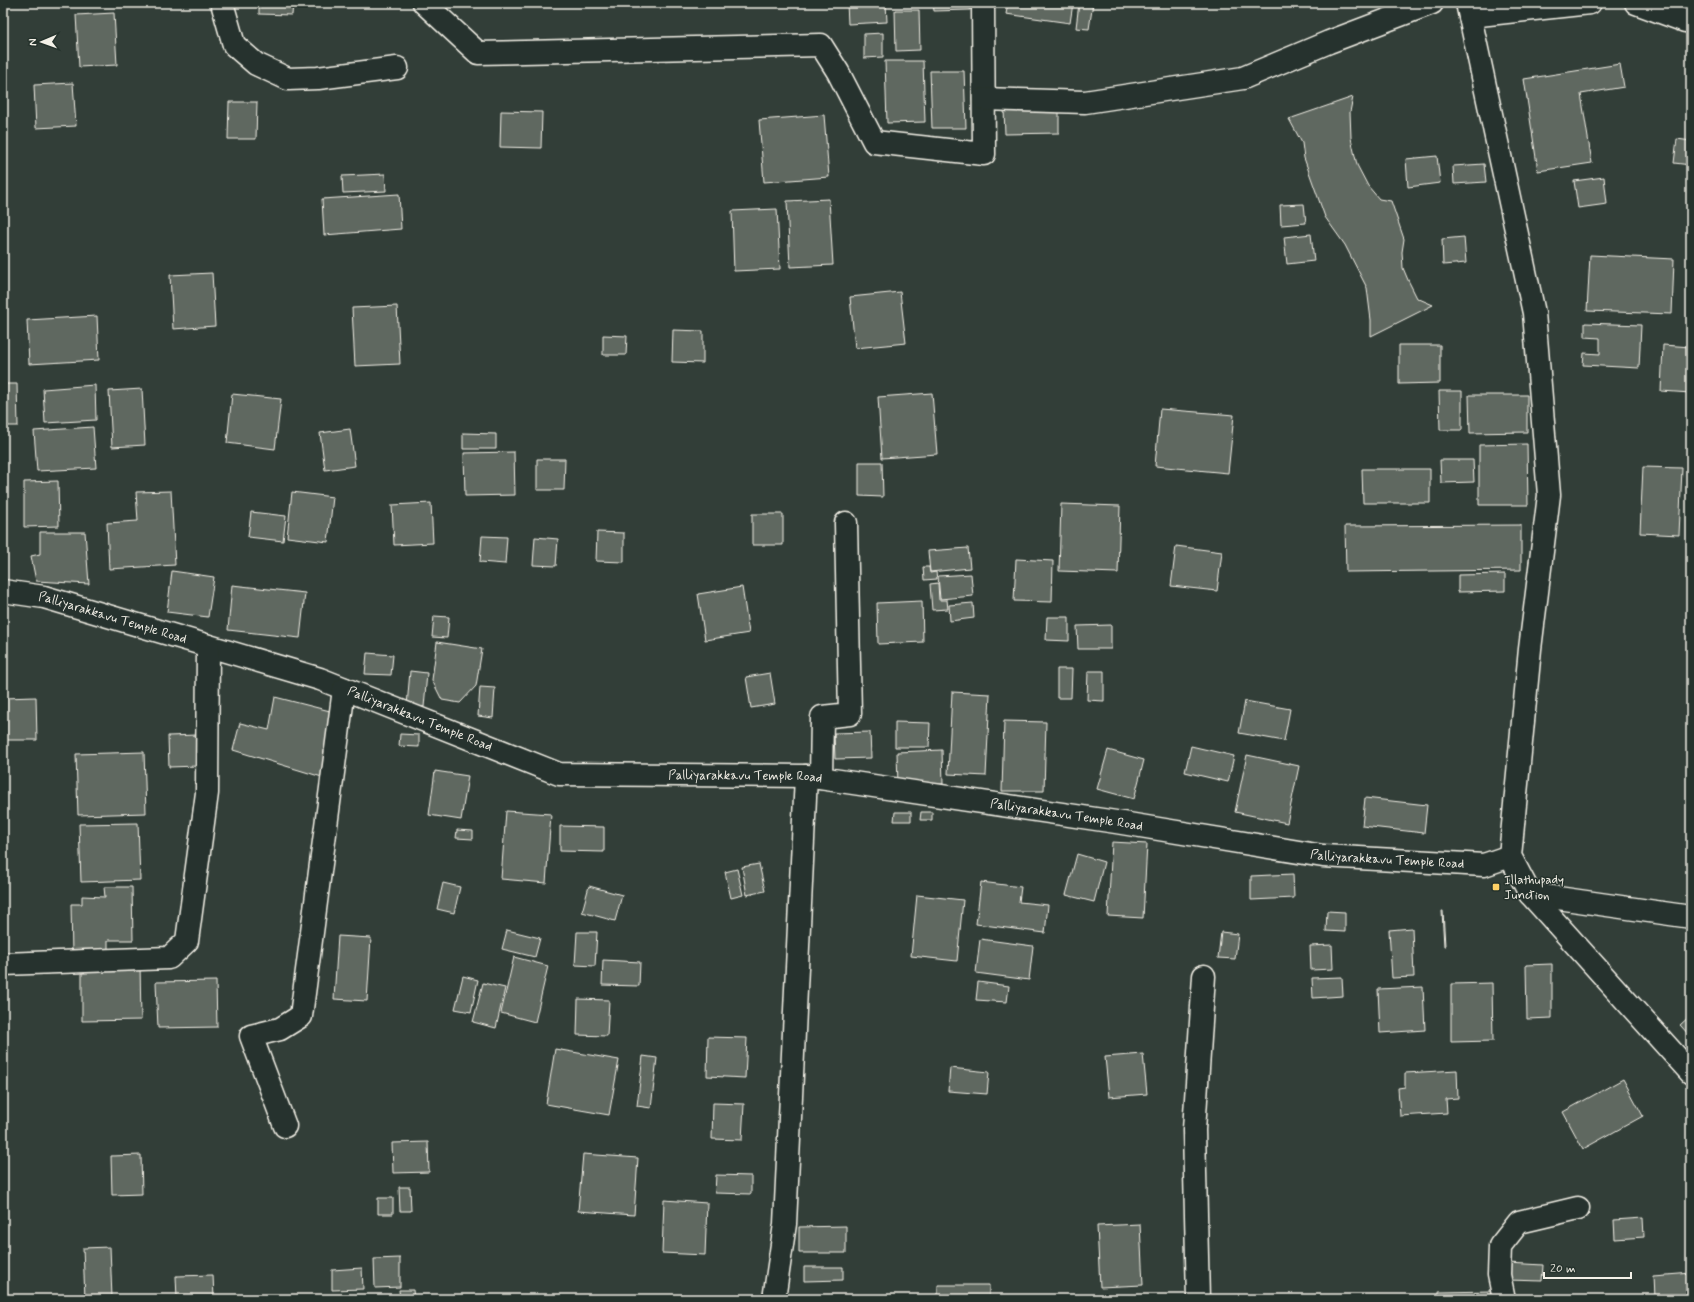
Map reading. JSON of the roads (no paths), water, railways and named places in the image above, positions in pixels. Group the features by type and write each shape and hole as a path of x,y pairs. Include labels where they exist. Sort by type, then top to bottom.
{"street":[{"path":"222,3 234,45 256,64 288,79 318,78 397,68"},
{"path":"424,3 478,53 821,45 838,72 874,142 984,154 983,3"},
{"path":"984,99 1085,102 1243,78 1329,42 1432,3"},
{"path":"1590,3 1469,9 1534,313 1549,495 1530,649 1510,856 1530,894 1691,1073"},
{"path":"1636,3 1691,22"},
{"path":"774,1299 786,1224 813,777 822,717 850,714 846,523"},
{"name":"Palliyarakkavu Temple Road","path":"3,591 44,597 320,679 559,774 813,777 1116,822 1323,856 1484,865 1510,856"},
{"path":"3,964 169,958 187,940 207,793 208,646"},
{"path":"285,1126 250,1036 280,1029 301,1016 344,689"},
{"path":"1530,894 1691,917"},
{"path":"1198,1299 1194,1130 1204,976"},
{"path":"1504,1299 1499,1275 1500,1246 1519,1222 1578,1208"}],"place":[{"name":"Illathupady Junction","path":"1496,887"}]}
